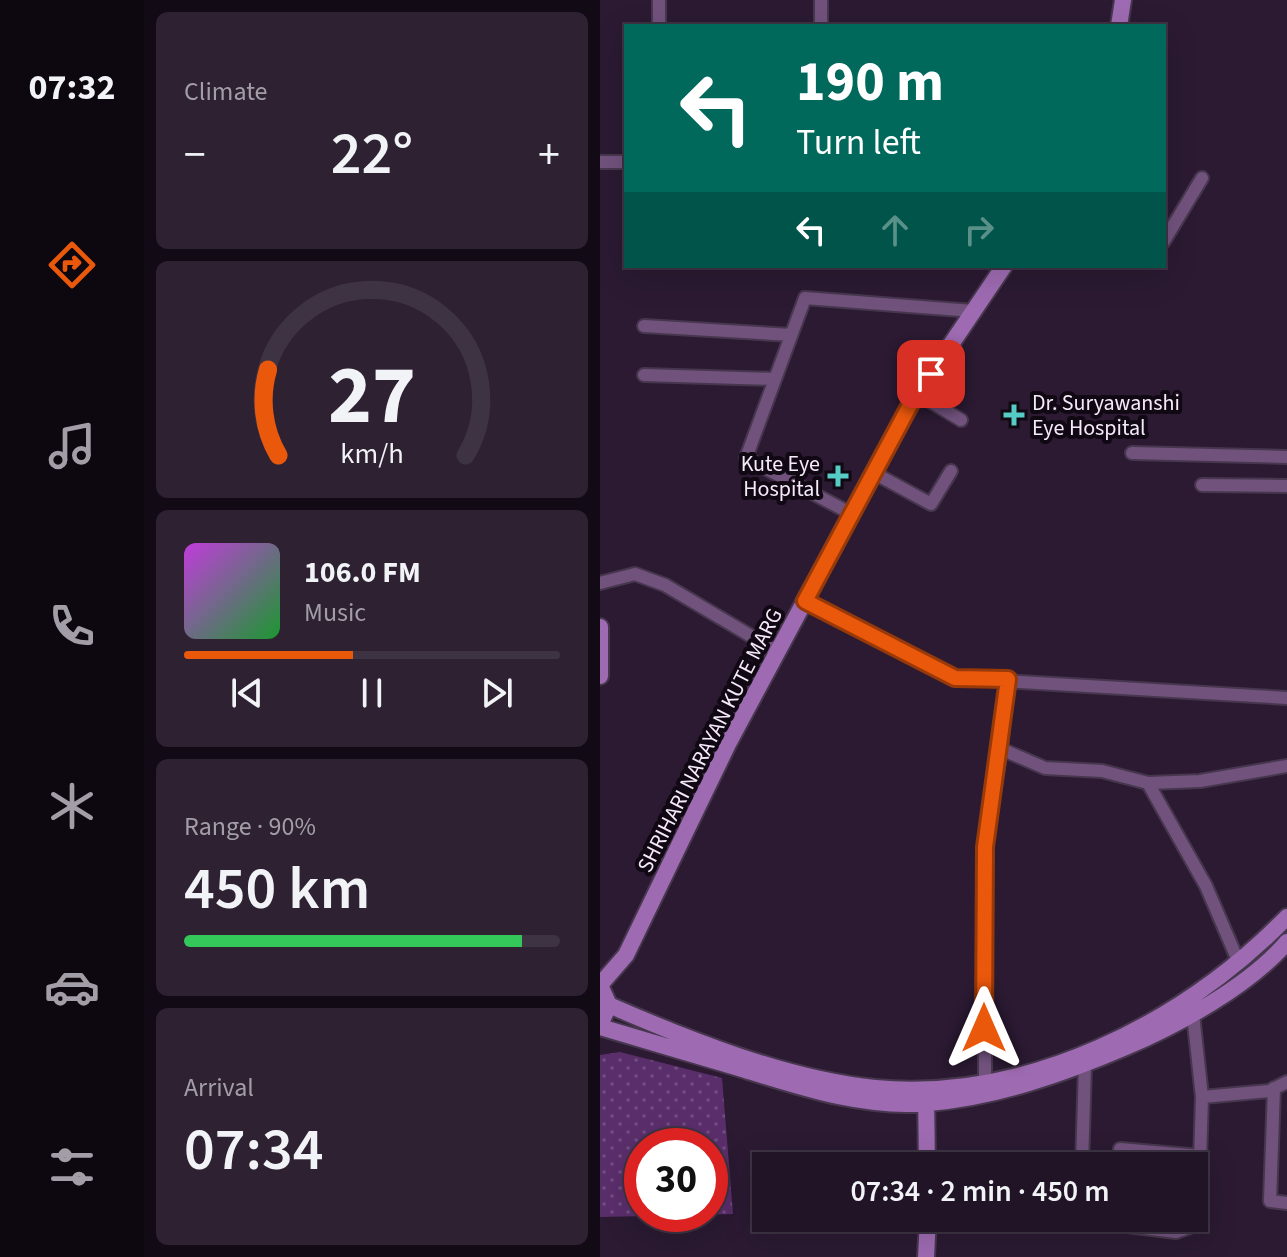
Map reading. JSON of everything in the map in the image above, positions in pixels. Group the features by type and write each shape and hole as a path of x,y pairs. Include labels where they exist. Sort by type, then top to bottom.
{"main road":[{"path":"1119,24 1123,0"},
{"name":"SHRIHARI NARAYAN KUTE MARG","path":"600,985 626,955 728,744 918,394 1003,268"},
{"path":"600,627 600,676"},
{"path":"985,1088 1088,1051 1143,1027 1239,963 1287,917"},
{"path":"609,1005 600,1026 796,1086 846,1097 926,1096 985,1088 1085,1065 1193,1014 1247,977 1287,942"},
{"path":"600,985 609,1005 670,1032 774,1065 873,1088 926,1096"},
{"path":"926,1096 927,1152"},
{"path":"926,1257 927,1232"},
{"path":"930,1232 936,1257"}],"street":[{"path":"659,0 659,24"},
{"path":"821,0 821,24"},
{"path":"650,11 658,24"},
{"path":"600,162 624,162"},
{"path":"1166,238 1202,178"},
{"path":"852,514 746,458 805,298 973,311"},
{"path":"644,326 791,335"},
{"path":"644,375 775,379"},
{"path":"918,394 961,420"},
{"path":"1132,453 1287,457"},
{"path":"874,473 931,504 951,471"},
{"path":"1202,485 1287,486"},
{"path":"600,583 635,574 665,585 778,652"},
{"path":"805,601 955,678 1287,698"},
{"path":"985,1088 985,847 1001,749 1008,679"},
{"path":"1001,749 1045,768 1102,771 1148,783 1200,781 1287,766"},
{"path":"1148,783 1206,886 1239,963"},
{"path":"1193,1014 1202,1097 1200,1152"},
{"path":"1082,1152 1085,1065"},
{"path":"1202,1097 1274,1088 1287,1082"},
{"path":"1274,1088 1270,1201 1287,1203"},
{"path":"1120,1149 1154,1152"}],"shaded area":[{"path":"620,1052 722,1078 726,1128 624,1128 624,1216 600,1217 600,1055"},
{"path":"728,1152 733,1214 728,1214"}],"place":[{"name":"Dr. Suryawanshi Eye Hospital","path":"1014,415"},
{"name":"Kute Eye Hospital","path":"838,476"}],"route":[{"path":"931,374 910,405 805,601 955,678 1008,679 1001,749 991,795 985,847 984,1028"}]}
